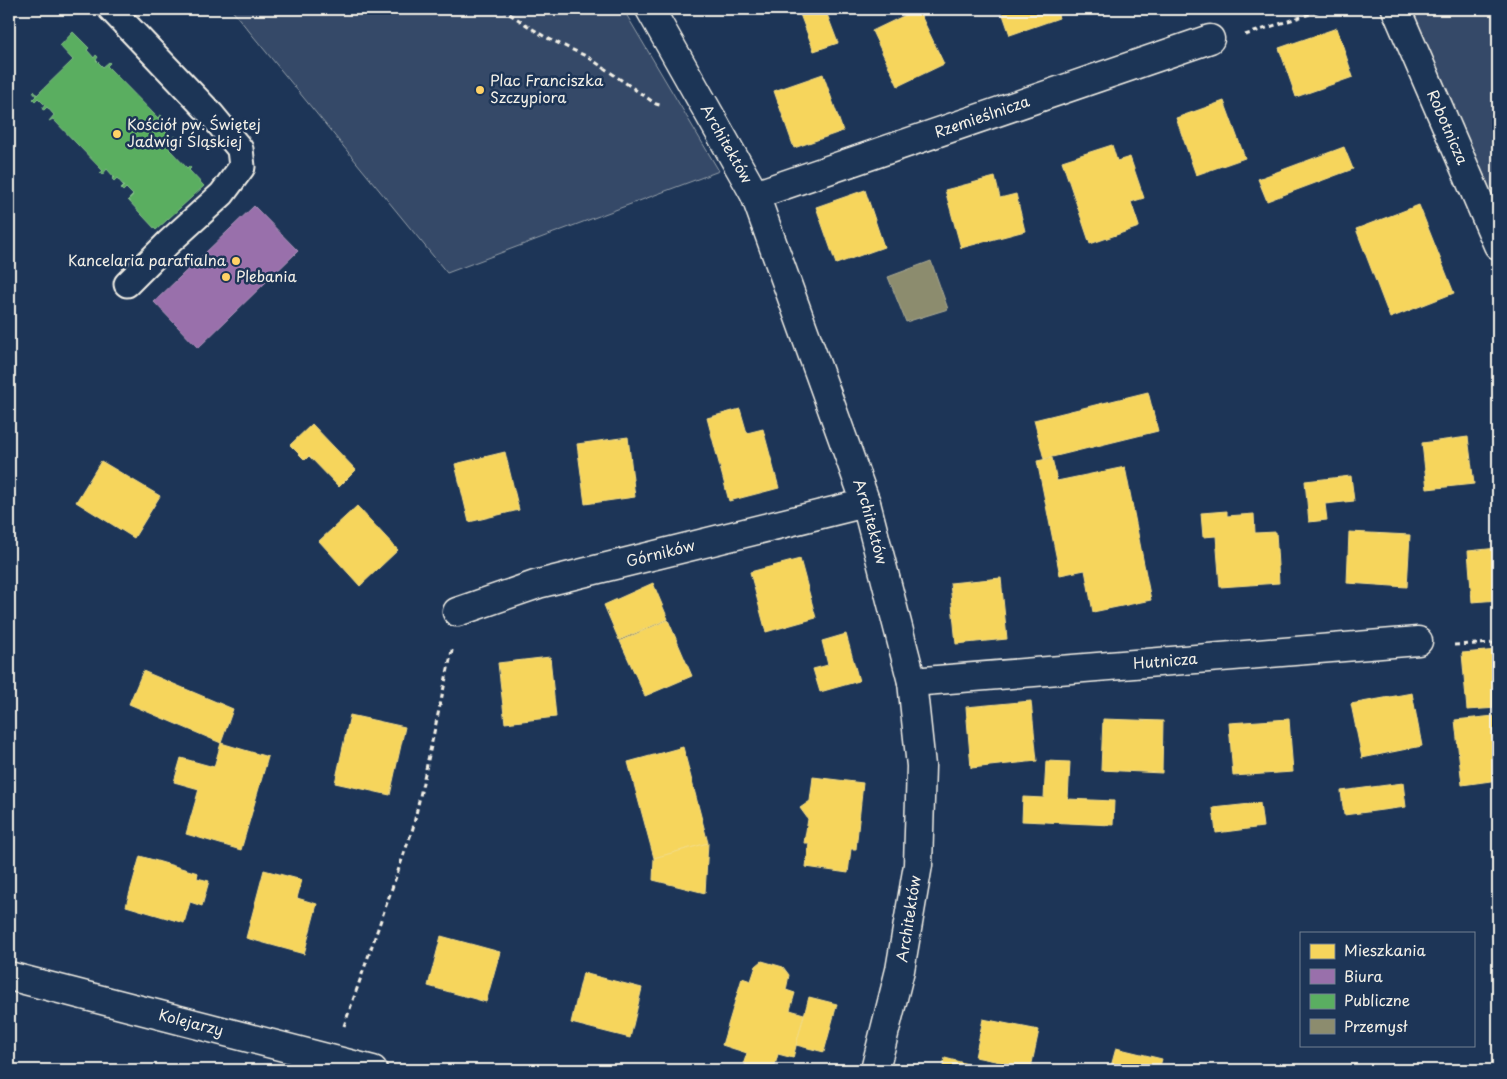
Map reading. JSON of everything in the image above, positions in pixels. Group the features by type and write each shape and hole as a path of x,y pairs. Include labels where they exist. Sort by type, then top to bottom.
{"street":[{"name":"Architektów","path":"650,9 755,195 866,503 912,682 921,766 918,865 900,970 875,1070"},
{"name":"Robotnicza","path":"1396,9 1498,245"},
{"name":"Rzemieślnicza","path":"755,195 1210,39"},
{"name":"Górników","path":"457,612 538,584 866,503"},
{"name":"Hutnicza","path":"912,682 1418,641"},
{"name":"Kolejarzy","path":"9,976 373,1070"}],"lane":[{"path":"111,9 240,149 242,167 222,194 168,243 127,284"}],"path":[{"path":"502,9 545,37 588,57 656,104 664,106"},
{"path":"1210,39 1228,41 1325,9"},
{"path":"332,1060 413,828 453,643 457,612"},
{"path":"1418,641 1439,645 1498,643"}],"shaded area":[{"name":"Plac Franciszka Szczypiora","path":"231,9 623,9 719,171 447,273"},
{"path":"1396,9 1498,9 1498,244"}],"building: Mieszkania":[{"path":"798,9 825,9 838,43 814,51"},
{"path":"918,9 944,64 898,86 872,31"},
{"path":"1001,9 1056,9 1059,18 1010,35"},
{"path":"1337,28 1353,77 1296,97 1279,48"},
{"path":"823,74 843,131 794,148 774,91"},
{"path":"1224,101 1245,158 1196,175 1176,118"},
{"path":"1112,145 1117,161 1130,157 1144,198 1131,202 1139,227 1090,244 1062,161"},
{"path":"1344,147 1353,169 1267,201 1258,179"},
{"path":"995,177 1000,198 1016,194 1025,231 961,248 945,190"},
{"path":"865,190 884,247 836,264 816,207"},
{"path":"1419,205 1454,293 1390,318 1356,229"},
{"path":"1148,392 1158,431 1044,459 1034,420"},
{"path":"740,409 747,433 763,429 779,488 729,501 707,418"},
{"path":"312,424 356,470 339,487 309,456 305,460 290,445"},
{"path":"628,437 635,497 585,504 577,444"},
{"path":"1468,437 1474,484 1427,489 1422,443"},
{"path":"505,452 519,510 469,522 455,464"},
{"path":"1052,458 1057,481 1125,467 1151,600 1093,612 1085,570 1060,575 1037,461"},
{"path":"101,461 160,496 134,538 76,502"},
{"path":"1351,476 1354,501 1325,504 1327,520 1309,522 1305,481"},
{"path":"357,506 398,550 360,586 319,541"},
{"path":"1227,511 1227,516 1254,514 1255,533 1276,532 1279,583 1220,587 1216,536 1203,537 1201,513"},
{"path":"1349,532 1410,535 1407,587 1347,583"},
{"path":"1498,548 1498,600 1472,602 1468,551"},
{"path":"800,559 816,618 766,632 750,572"},
{"path":"1001,578 1007,639 956,644 950,583"},
{"path":"653,583 668,619 619,640 604,605"},
{"path":"668,620 692,676 645,696 620,641"},
{"path":"846,634 859,681 820,692 813,669 828,665 822,641"},
{"path":"1498,650 1498,708 1467,710 1462,653"},
{"path":"550,657 556,717 505,723 498,663"},
{"path":"143,671 233,709 221,743 129,704"},
{"path":"1412,693 1422,746 1362,758 1351,704"},
{"path":"1031,701 1037,761 971,768 966,707"},
{"path":"350,715 405,727 390,795 335,783"},
{"path":"1494,716 1498,755 1498,780 1462,785 1455,720"},
{"path":"1103,719 1163,721 1162,773 1101,770"},
{"path":"1289,719 1293,772 1233,776 1229,723"},
{"path":"221,743 268,757 241,850 186,834 199,789 174,782 181,758 214,767"},
{"path":"683,747 708,843 654,858 628,762"},
{"path":"1046,761 1070,762 1068,799 1114,801 1113,825 1022,821 1023,797 1044,798"},
{"path":"813,777 863,783 856,849 851,849 848,873 806,867 809,843 804,843 808,819 800,808 810,801"},
{"path":"1403,783 1406,807 1344,815 1341,791"},
{"path":"1260,803 1263,827 1216,833 1213,808"},
{"path":"708,843 705,893 653,880 654,858"},
{"path":"140,856 198,873 197,878 209,881 202,906 190,902 184,923 126,906"},
{"path":"264,870 302,880 297,898 317,904 304,954 246,938"},
{"path":"441,936 500,952 486,1002 428,986"},
{"path":"762,961 783,967 789,975 786,990 795,993 790,1010 804,1014 793,1058 778,1054 774,1069 762,1066 758,1070 748,1070 744,1062 747,1053 722,1045 742,978 751,981 756,966"},
{"path":"583,973 642,988 630,1038 571,1023"},
{"path":"809,997 837,1004 824,1052 796,1045"},
{"path":"983,1019 1039,1030 1031,1068 975,1057"},
{"path":"1116,1048 1162,1059 1159,1070 1110,1070"},
{"path":"945,1058 990,1070 942,1070"}],"building: Biura":[{"name":"Plebania","path":"254,206 298,251 198,348 154,302"}],"building: Publiczne":[{"name":"Kościół pw. Świętej Jadwigi Śląskiej","path":"73,32 89,48 87,50 94,58 96,55 98,57 96,60 103,67 109,62 107,66 158,118 160,115 162,116 156,122 164,129 166,126 168,128 165,131 172,139 175,136 177,138 169,146 170,150 187,168 189,166 191,168 189,170 204,186 156,230 128,200 133,195 126,188 123,191 121,189 124,186 117,178 114,181 112,179 114,177 107,169 102,175 100,173 103,171 53,119 49,121 54,115 47,107 44,110 42,109 45,105 38,98 35,101 33,99 36,96 34,91 37,95 73,60 60,46"}],"building: Przemysł":[{"path":"931,261 948,309 906,322 888,277"}],"place":[{"name":"Plac Franciszka Szczypiora","path":"480,90"},
{"name":"Kościół pw. Świętej Jadwigi Śląskiej","path":"117,134"},
{"name":"Kancelaria parafialna","path":"236,261"},
{"name":"Plebania","path":"226,277"}]}
